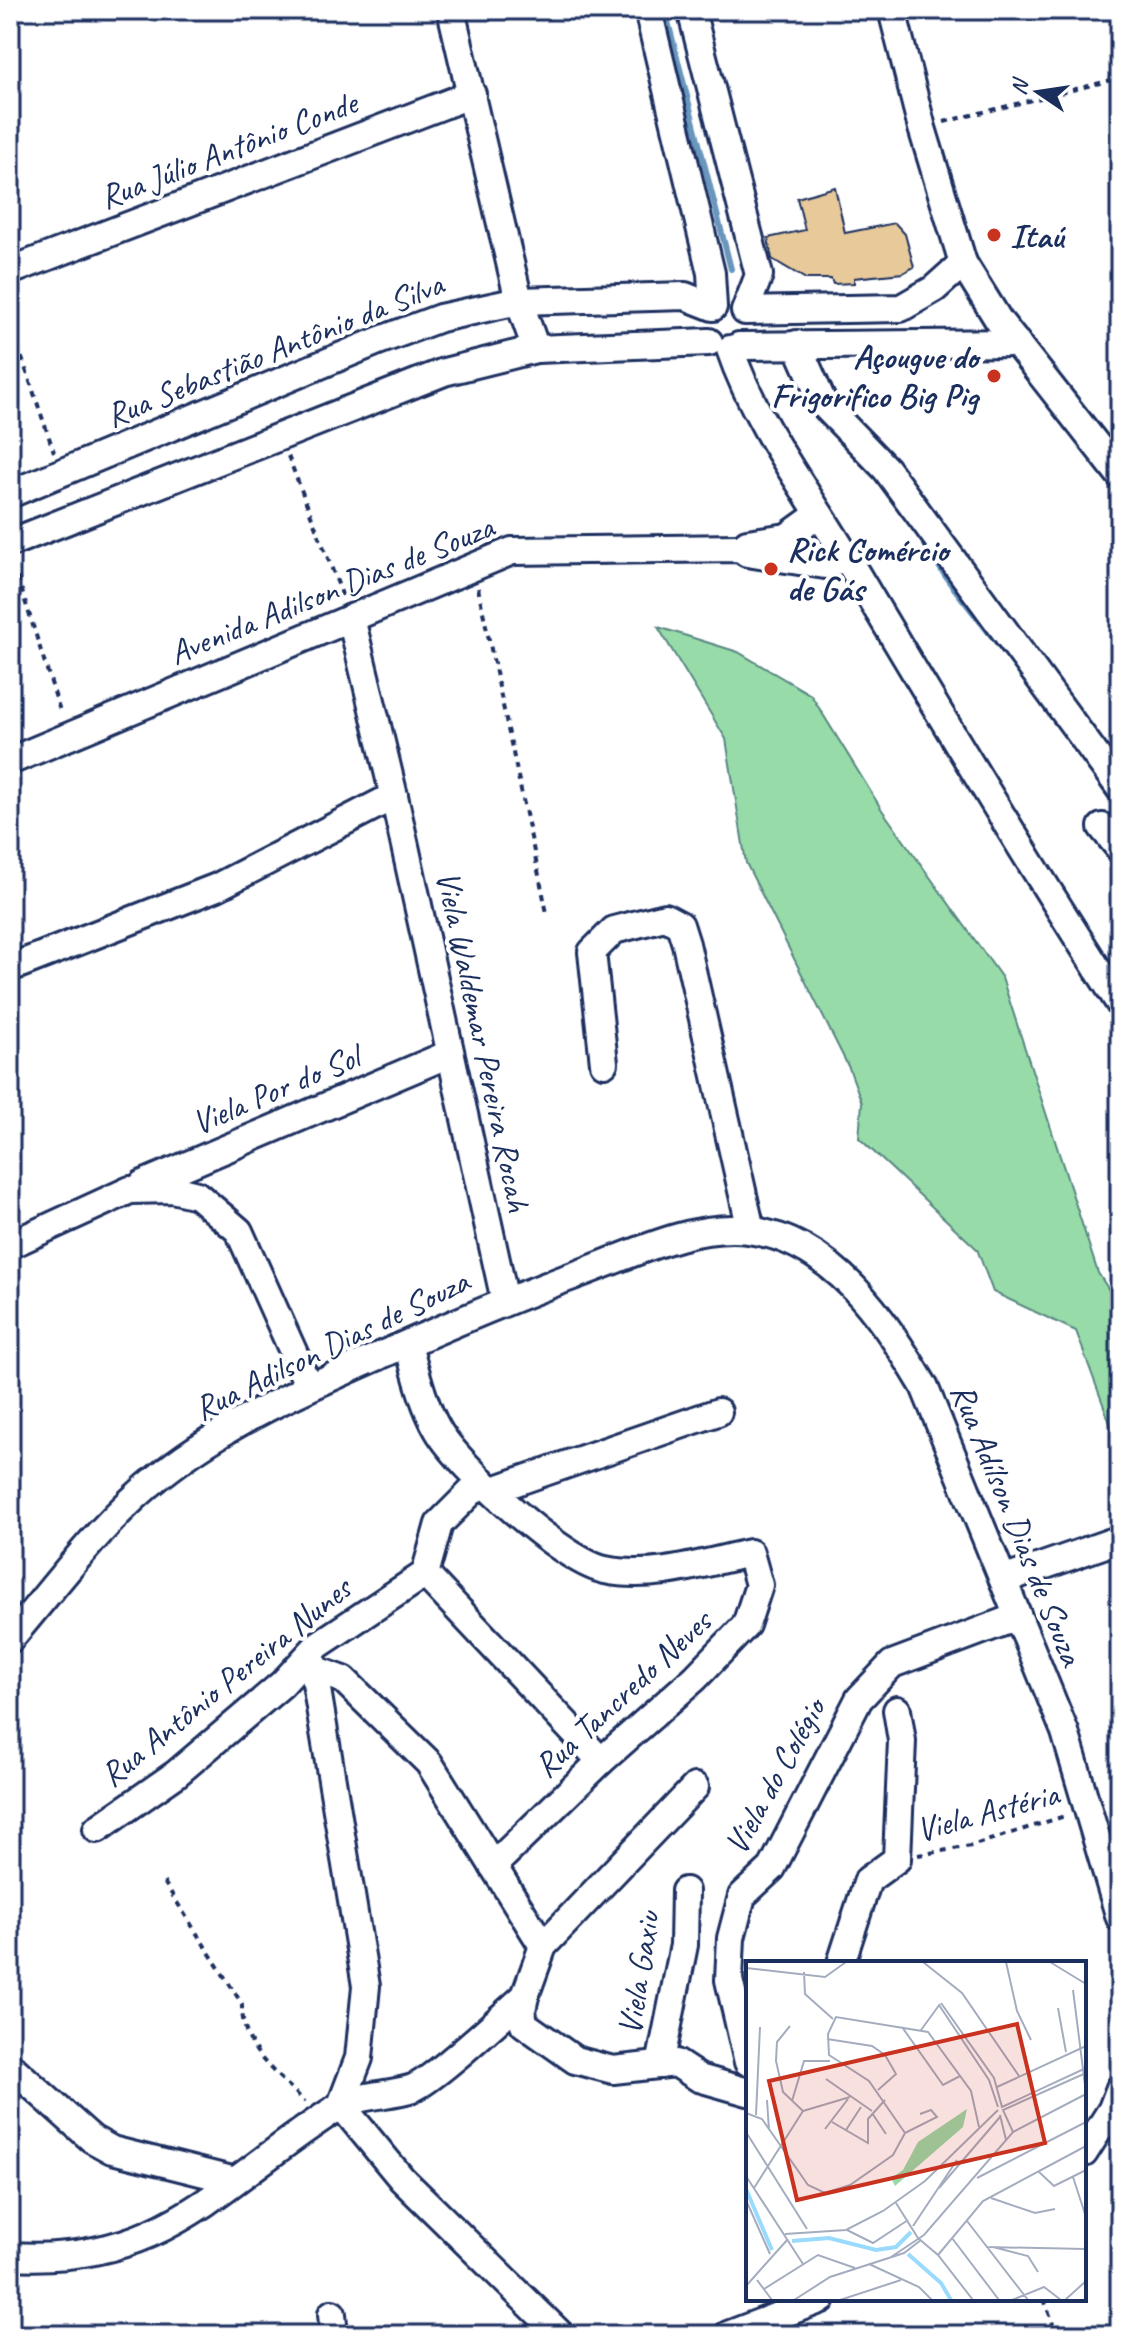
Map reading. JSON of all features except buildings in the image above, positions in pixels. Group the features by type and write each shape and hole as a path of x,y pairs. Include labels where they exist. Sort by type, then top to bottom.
{"street":[{"path":"451,10 519,301 536,349"},
{"path":"648,10 711,273 713,307 703,323 726,346 740,379 819,514 1020,848 1120,1004"},
{"path":"691,10 759,275 745,311"},
{"path":"892,10 922,128 963,263 985,300 1120,475"},
{"name":"Rua Júlio Antônio Conde","path":"10,271 472,94"},
{"path":"745,311 901,308 934,289 963,263"},
{"name":"Rua Sebastião Antônio da Silva","path":"10,494 440,318 519,301 685,296 713,307"},
{"path":"713,307 732,302 749,318 749,334 726,346"},
{"path":"10,543 280,434 444,372 536,349 1017,343"},
{"path":"797,344 824,405 886,469 1120,788"},
{"name":"Avenida Adilson Dias de Souza","path":"10,761 512,551 740,548 748,542 787,537 819,514"},
{"name":"Avenida Adilson Dias de Souza","path":"740,548 747,553 825,565 847,557"},
{"name":"Viela Waldemar Pereira Rocah","path":"351,618 394,796 505,1301"},
{"path":"10,968 217,887 394,796"},
{"path":"1102,827 1120,849"},
{"path":"604,1063 592,952 614,930 665,917 680,925 686,944 751,1230"},
{"name":"Viela Por do Sol","path":"10,1245 130,1190 449,1054"},
{"path":"130,1190 172,1189 197,1195 239,1231 309,1387"},
{"name":"Rua Adilson Dias de Souza","path":"10,1639 119,1511 203,1445 309,1387 505,1301 688,1235 751,1230"},
{"name":"Rua Adílson Dias de Souza","path":"751,1230 808,1251 861,1294 894,1335 924,1386 1065,1732 1120,1918"},
{"path":"408,1344 425,1402 438,1431 457,1457 488,1486"},
{"path":"601,1761 425,1574 439,1524 488,1486 718,1412"},
{"name":"Rua Tancredo Neves","path":"488,1486 549,1538 588,1565 603,1570 656,1572 750,1553 759,1585 746,1625 695,1678 601,1761 493,1866"},
{"path":"1003,1580 1120,1539"},
{"name":"Rua Antônio Pereira Nunes","path":"97,1829 176,1774 282,1684 425,1574"},
{"name":"Viela do Colégio","path":"746,2053 729,1980 731,1938 742,1896 772,1868 859,1699 892,1664 1017,1617"},
{"path":"312,1661 344,1680 429,1763 543,1946"},
{"path":"312,1661 366,1986 359,2058 331,2111"},
{"path":"842,1961 868,1880 897,1859 902,1741 897,1710"},
{"path":"695,1787 543,1946 525,1996 524,2024 575,2060 613,2070 676,2063 699,2078 746,2091"},
{"name":"Viela Gaxiu","path":"660,2065 684,1945 685,1891"},
{"path":"10,2256 64,2258 126,2245 198,2210 232,2180 331,2111 416,2087 525,1996"},
{"path":"10,2066 92,2139 112,2150 232,2180"},
{"path":"1086,2150 1112,2109 1120,2088"},
{"path":"331,2111 561,2335"},
{"path":"728,2335 786,2306 812,2301"}],"path":[{"path":"922,128 1120,78"},
{"path":"10,323 61,473"},
{"path":"280,434 351,618"},
{"path":"10,554 67,736"},
{"path":"473,566 547,913"},
{"name":"Viela Astéria","path":"897,1859 971,1846 1089,1809"},
{"path":"164,1882 242,2004 241,2028 258,2055 331,2111"},
{"path":"1045,2301 1057,2335"}],"green space":[{"path":"658,627 738,652 811,695 882,810 1002,978 1098,1273 1120,1307 1120,1450 1076,1331 993,1292 977,1249 859,1138 862,1103 849,1068 746,863 726,739"}],"waterway":[{"path":"665,10 731,269"},
{"path":"791,394 816,414"},
{"path":"916,531 950,583 1018,670"},
{"path":"1098,780 1120,812"}],"place":[{"name":"Itaú","path":"994,235"},
{"name":"Açougue do Frigorifico Big Pig","path":"994,376"},
{"name":"Rick Comércio de Gás","path":"771,569"}]}
